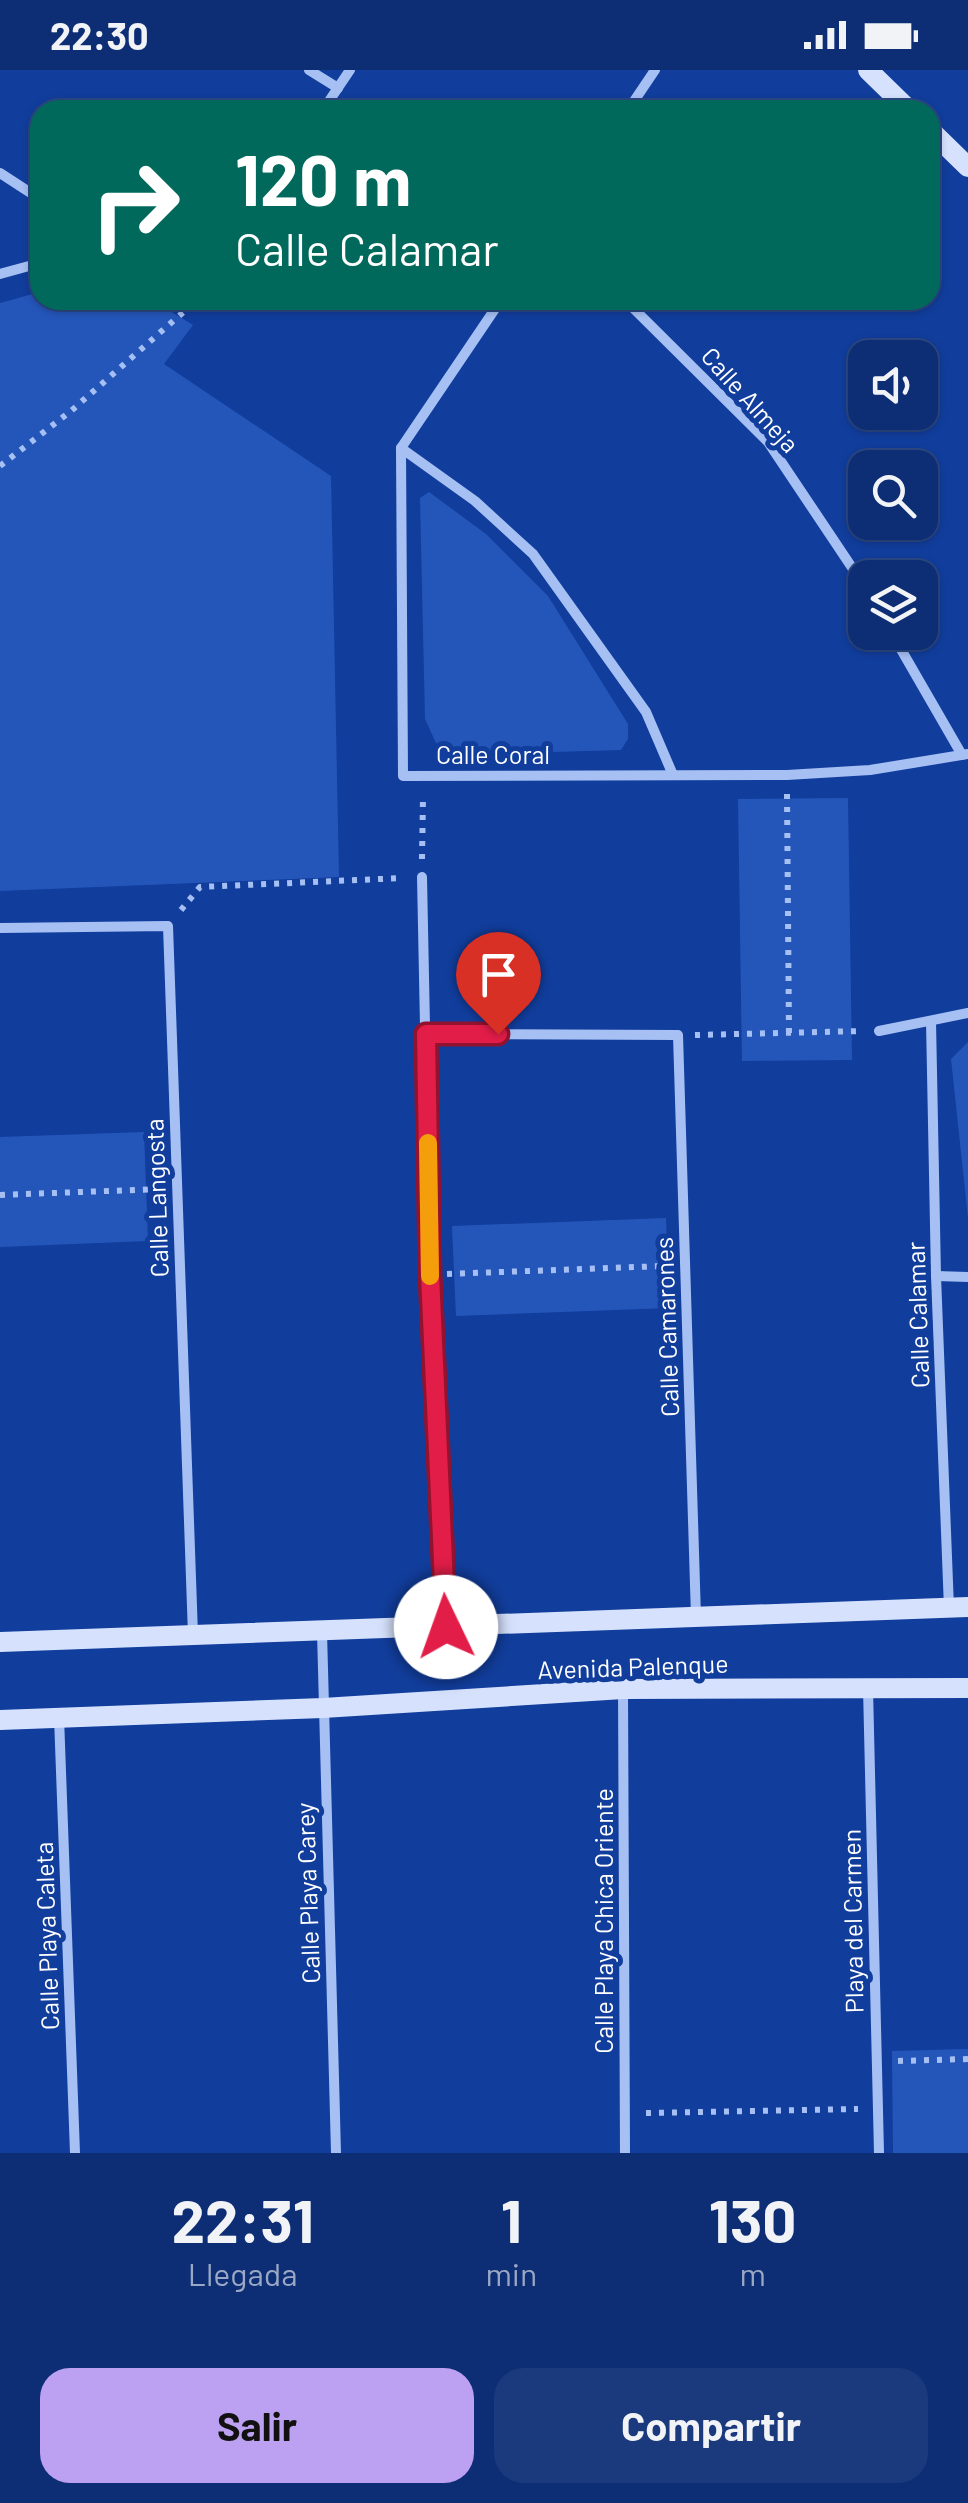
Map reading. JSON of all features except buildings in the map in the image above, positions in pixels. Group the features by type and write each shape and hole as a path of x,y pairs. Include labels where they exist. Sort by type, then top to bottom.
{"street":[{"path":"309,70 338,88"},
{"path":"330,100 350,70"},
{"path":"635,100 655,70"},
{"path":"868,70 899,100"},
{"path":"940,140 968,167"},
{"path":"0,173 30,192"},
{"path":"0,274 30,266"},
{"path":"493,310 402,448 475,501 533,554 646,712 673,775"},
{"name":"Calle Almeja","path":"635,310 768,442 848,562"},
{"name":"Calle Coral","path":"402,448 403,776 787,774 870,770 965,755"},
{"path":"902,650 965,755"},
{"path":"422,877 430,1275 446,1627"},
{"path":"0,928 168,926"},
{"name":"Calle Langosta","path":"168,926 193,1636"},
{"path":"879,1031 968,1013"},
{"name":"Calle Calamar","path":"931,1020 936,1276 958,1607"},
{"path":"426,1034 678,1035"},
{"name":"Calle Camarones","path":"678,1035 696,1617"},
{"path":"936,1276 968,1277"},
{"name":"Avenida Palenque","path":"0,1642 958,1607"},
{"name":"Calle Playa Carey","path":"322,1632 336,2153"},
{"name":"Playa del Carmen","path":"868,1688 879,2153"},
{"name":"Avenida Palenque","path":"0,1720 322,1708 623,1689 968,1688"},
{"name":"Calle Playa Chica Oriente","path":"623,1689 625,2153"},
{"name":"Calle Playa Caleta","path":"59,1718 75,2153"}],"path":[{"path":"0,466 71,411 186,310"},
{"path":"787,774 788,1033"},
{"path":"168,926 200,887 422,877 423,776"},
{"path":"678,1035 879,1031"},
{"path":"0,1195 177,1189"},
{"path":"430,1275 685,1265"},
{"path":"876,2061 968,2059"},
{"path":"625,2113 878,2109"}],"shaded area":[{"path":"30,295 30,310 168,310 193,325 164,364 331,476 339,877 0,891 0,303"},
{"path":"429,492 486,534 548,596 628,724 628,739 621,750 452,755 436,743 425,719 420,498"},
{"path":"848,798 852,1060 742,1061 738,799"},
{"path":"968,1042 968,1218 951,1059"},
{"path":"144,1132 148,1241 0,1247 0,1137"},
{"path":"666,1218 669,1308 456,1316 452,1226"},
{"path":"968,2049 968,2153 893,2153 892,2051"}],"slow traffic":[{"path":"428,1143 430,1276"}],"route":[{"path":"446,1627 430,1275 426,1034 498,1034"}]}
